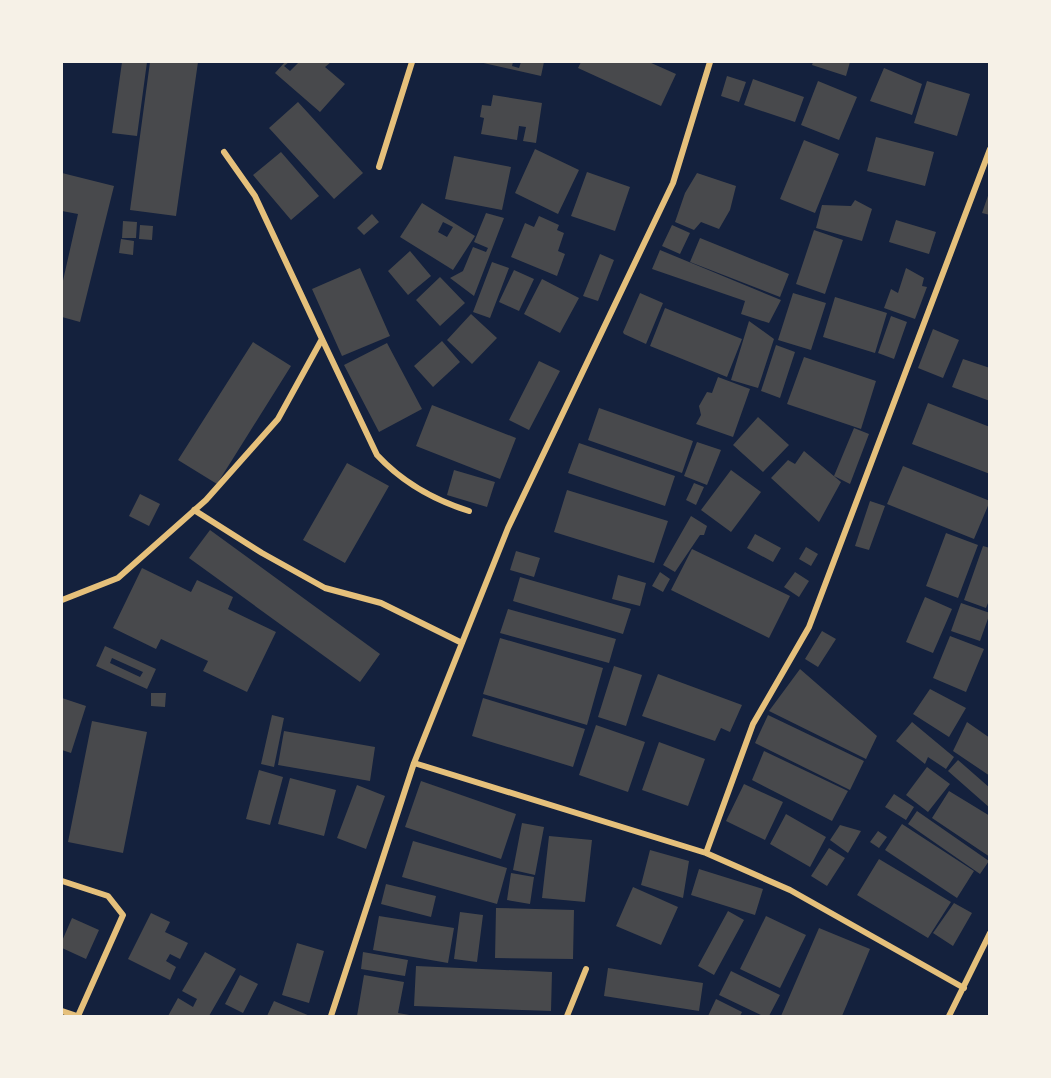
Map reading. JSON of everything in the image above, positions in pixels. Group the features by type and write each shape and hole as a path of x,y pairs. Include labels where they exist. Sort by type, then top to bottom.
{"street":[{"path":"379,167 412,62"},
{"path":"331,1017 414,763 508,528 673,183 710,62"},
{"path":"706,854 753,724 809,627 990,149"},
{"path":"224,152 255,196 377,455 392,471 440,502 469,511"},
{"path":"62,600 118,578 194,510 278,419 322,339"},
{"path":"194,510 262,553 325,588 381,603 462,643"},
{"path":"414,763 706,854 790,890 964,988"},
{"path":"62,881 108,896 123,915 77,1017 62,1011"},
{"path":"949,1017 990,933"},
{"path":"567,1017 586,969"}],"building":[{"path":"122,62 147,62 137,136 112,133"},
{"path":"150,62 198,62 176,216 130,210"},
{"path":"285,62 289,62 284,66 290,71 299,62 331,62 325,67 345,84 320,112 275,73"},
{"path":"479,62 513,62 512,66 519,68 521,62 544,62 541,76"},
{"path":"581,62 649,62 676,74 661,106 578,68"},
{"path":"813,62 850,62 846,76 812,65"},
{"path":"884,68 922,84 912,115 870,101"},
{"path":"727,76 746,82 739,102 721,96"},
{"path":"753,79 804,97 795,122 744,105"},
{"path":"818,81 857,97 839,140 801,125"},
{"path":"927,81 970,94 957,136 914,123"},
{"path":"493,95 542,103 536,143 523,141 526,127 519,126 517,140 481,134 484,118 480,117 482,105 491,106"},
{"path":"298,102 363,173 334,199 269,128"},
{"path":"876,137 934,152 925,186 867,171"},
{"path":"804,140 839,154 815,213 780,199"},
{"path":"535,149 579,170 558,214 515,193"},
{"path":"281,152 319,196 291,220 253,175"},
{"path":"454,156 511,167 502,210 445,199"},
{"path":"587,172 630,187 615,231 571,216"},
{"path":"62,173 114,186 80,322 62,317 62,285 78,214 62,211"},
{"path":"697,173 736,186 730,210 719,229 701,222 694,230 675,222 685,193"},
{"path":"990,190 990,215 982,213"},
{"path":"855,200 872,209 862,241 816,228 822,205 851,206"},
{"path":"422,203 475,236 453,270 400,237","holes":["443,222 453,227 447,237 438,232"]},
{"path":"486,213 504,218 474,296 450,278 463,271 473,247 486,252 488,248 474,242"},
{"path":"372,214 379,222 364,235 357,228"},
{"path":"539,216 559,225 557,230 564,233 558,251 565,254 557,276 511,257 525,223 534,227"},
{"path":"896,220 936,232 929,254 889,242"},
{"path":"123,221 137,222 136,238 122,238"},
{"path":"140,225 153,226 152,240 139,239"},
{"path":"672,225 690,233 680,254 662,246"},
{"path":"814,230 843,240 825,294 796,284"},
{"path":"700,238 789,274 780,297 690,262"},
{"path":"121,239 134,241 133,255 119,253"},
{"path":"660,250 781,300 769,323 741,314 745,301 652,269"},
{"path":"410,251 431,276 408,295 388,271"},
{"path":"600,254 614,260 598,301 583,296"},
{"path":"492,262 509,268 490,318 473,312"},
{"path":"360,268 390,336 342,356 312,289"},
{"path":"906,268 924,278 922,286 927,287 915,319 884,308 891,289 898,293"},
{"path":"514,270 534,279 519,311 499,302"},
{"path":"440,277 465,303 440,326 416,300"},
{"path":"542,279 579,298 560,333 524,314"},
{"path":"640,293 663,303 646,344 623,332"},
{"path":"793,293 826,303 811,350 778,340"},
{"path":"835,297 887,313 875,353 823,337"},
{"path":"665,308 742,339 727,377 650,346"},
{"path":"471,314 497,338 472,364 447,340"},
{"path":"891,316 907,322 894,359 878,353"},
{"path":"749,321 774,339 758,388 731,380"},
{"path":"933,329 959,340 943,378 918,368"},
{"path":"442,341 460,362 433,387 414,366"},
{"path":"253,342 291,366 217,484 178,460"},
{"path":"387,343 422,409 379,432 344,365"},
{"path":"776,345 795,352 780,398 761,391"},
{"path":"804,357 876,381 861,429 787,404"},
{"path":"963,359 990,368 990,401 952,387"},
{"path":"539,361 560,371 529,430 509,420"},
{"path":"718,377 750,389 733,437 696,424 701,415 699,406 707,392 712,393"},
{"path":"928,403 990,427 990,474 912,444"},
{"path":"432,405 516,438 500,479 416,446"},
{"path":"599,408 693,441 682,473 588,440"},
{"path":"758,417 789,445 763,472 733,445"},
{"path":"854,428 869,434 850,484 834,476"},
{"path":"697,442 721,450 707,485 684,476"},
{"path":"579,443 675,476 665,506 568,473"},
{"path":"804,451 841,482 819,522 771,478 788,460 795,464"},
{"path":"347,463 389,486 345,563 303,540"},
{"path":"903,466 990,501 974,539 887,504"},
{"path":"454,470 495,482 487,507 447,495"},
{"path":"731,470 761,492 731,532 701,510"},
{"path":"694,483 704,487 696,505 686,500"},
{"path":"567,490 668,521 654,563 554,532"},
{"path":"140,494 160,504 149,526 129,516"},
{"path":"870,501 885,506 869,550 855,546"},
{"path":"691,516 707,526 704,535 700,535 675,572 663,565"},
{"path":"210,530 380,654 360,682 189,558"},
{"path":"946,533 978,545 958,598 926,586"},
{"path":"755,534 781,548 773,562 747,548"},
{"path":"983,546 990,548 990,598 986,608 964,600"},
{"path":"806,547 818,554 811,566 799,559"},
{"path":"692,549 790,596 769,638 671,590"},
{"path":"516,551 540,558 534,577 510,570"},
{"path":"142,568 191,592 197,580 233,597 228,609 276,632 247,692 203,671 208,661 161,639 156,649 113,628"},
{"path":"660,572 670,579 663,592 652,586"},
{"path":"795,572 809,581 799,597 784,587"},
{"path":"618,575 646,583 640,606 612,599"},
{"path":"520,577 631,609 623,634 513,601"},
{"path":"925,597 952,609 933,653 906,642"},
{"path":"961,603 990,613 980,641 951,631"},
{"path":"508,609 616,639 609,663 500,633"},
{"path":"822,631 836,639 818,667 805,659"},
{"path":"950,636 984,649 966,692 933,678"},
{"path":"500,638 603,668 587,725 483,694"},
{"path":"105,646 156,669 147,689 96,666","holes":["112,658 143,672 140,677 110,663"]},
{"path":"614,666 642,675 626,726 598,717"},
{"path":"800,669 877,736 866,759 769,711"},
{"path":"658,674 742,705 730,732 721,728 715,741 642,716"},
{"path":"930,689 966,708 949,737 913,714"},
{"path":"151,693 166,693 165,707 151,706"},
{"path":"62,698 86,706 71,753 62,750"},
{"path":"483,698 585,729 573,767 472,736"},
{"path":"272,715 284,718 274,767 261,764"},
{"path":"768,715 864,761 850,790 755,743"},
{"path":"92,721 147,732 123,853 68,842"},
{"path":"912,722 954,757 946,769 928,757 925,764 896,741"},
{"path":"967,722 990,738 990,776 953,751"},
{"path":"596,725 645,742 628,792 579,775"},
{"path":"284,731 375,747 370,781 278,765"},
{"path":"659,742 705,759 688,806 642,790"},
{"path":"764,751 848,791 832,821 752,780"},
{"path":"958,760 990,788 990,808 948,771"},
{"path":"927,767 950,784 928,812 906,795"},
{"path":"259,770 283,777 270,825 246,819"},
{"path":"290,778 336,790 324,836 278,824"},
{"path":"421,781 516,814 501,859 405,827"},
{"path":"744,784 783,802 765,840 726,821"},
{"path":"357,785 385,796 366,849 337,838"},
{"path":"949,791 990,816 990,857 932,818"},
{"path":"894,794 914,807 906,820 885,807"},
{"path":"917,811 989,861 980,874 908,824"},
{"path":"786,814 826,837 810,867 770,844"},
{"path":"522,823 544,827 535,875 513,870"},
{"path":"902,824 974,871 957,898 885,850"},
{"path":"840,825 861,831 848,853 830,840"},
{"path":"878,831 887,837 879,848 870,842"},
{"path":"549,836 592,840 585,902 542,898"},
{"path":"413,841 507,868 497,904 402,877"},
{"path":"829,848 845,858 827,886 811,876"},
{"path":"650,850 689,861 683,898 641,885"},
{"path":"879,859 951,902 928,938 857,895"},
{"path":"699,869 763,889 755,915 691,895"},
{"path":"511,873 534,877 530,904 507,900"},
{"path":"386,884 436,896 431,917 381,904"},
{"path":"633,887 678,907 661,945 616,926"},
{"path":"954,903 972,913 953,946 933,933"},
{"path":"496,908 574,910 573,959 495,958"},
{"path":"728,911 744,920 714,975 698,966"},
{"path":"460,912 483,915 477,962 454,959"},
{"path":"151,913 170,922 165,932 188,943 180,959 170,954 166,961 176,967 170,980 128,959"},
{"path":"379,916 454,928 448,963 373,950"},
{"path":"766,916 806,935 780,988 740,969"},
{"path":"72,918 99,930 86,959 62,948 62,941"},
{"path":"819,928 870,949 842,1016 781,1016"},
{"path":"297,943 324,951 309,1003 282,995"},
{"path":"205,952 236,969 209,1016 168,1016 178,998 193,1007 197,999 182,991"},
{"path":"363,952 408,960 405,976 361,969"},
{"path":"416,966 552,972 551,1011 414,1006"},
{"path":"608,968 703,983 699,1011 604,996"},
{"path":"731,971 780,995 769,1016 763,1016 719,995"},
{"path":"240,975 258,984 243,1013 225,1004"},
{"path":"364,975 404,982 398,1013 415,1016 357,1016"},
{"path":"716,999 742,1012 740,1016 708,1016"},
{"path":"274,1001 310,1016 267,1016"}]}
